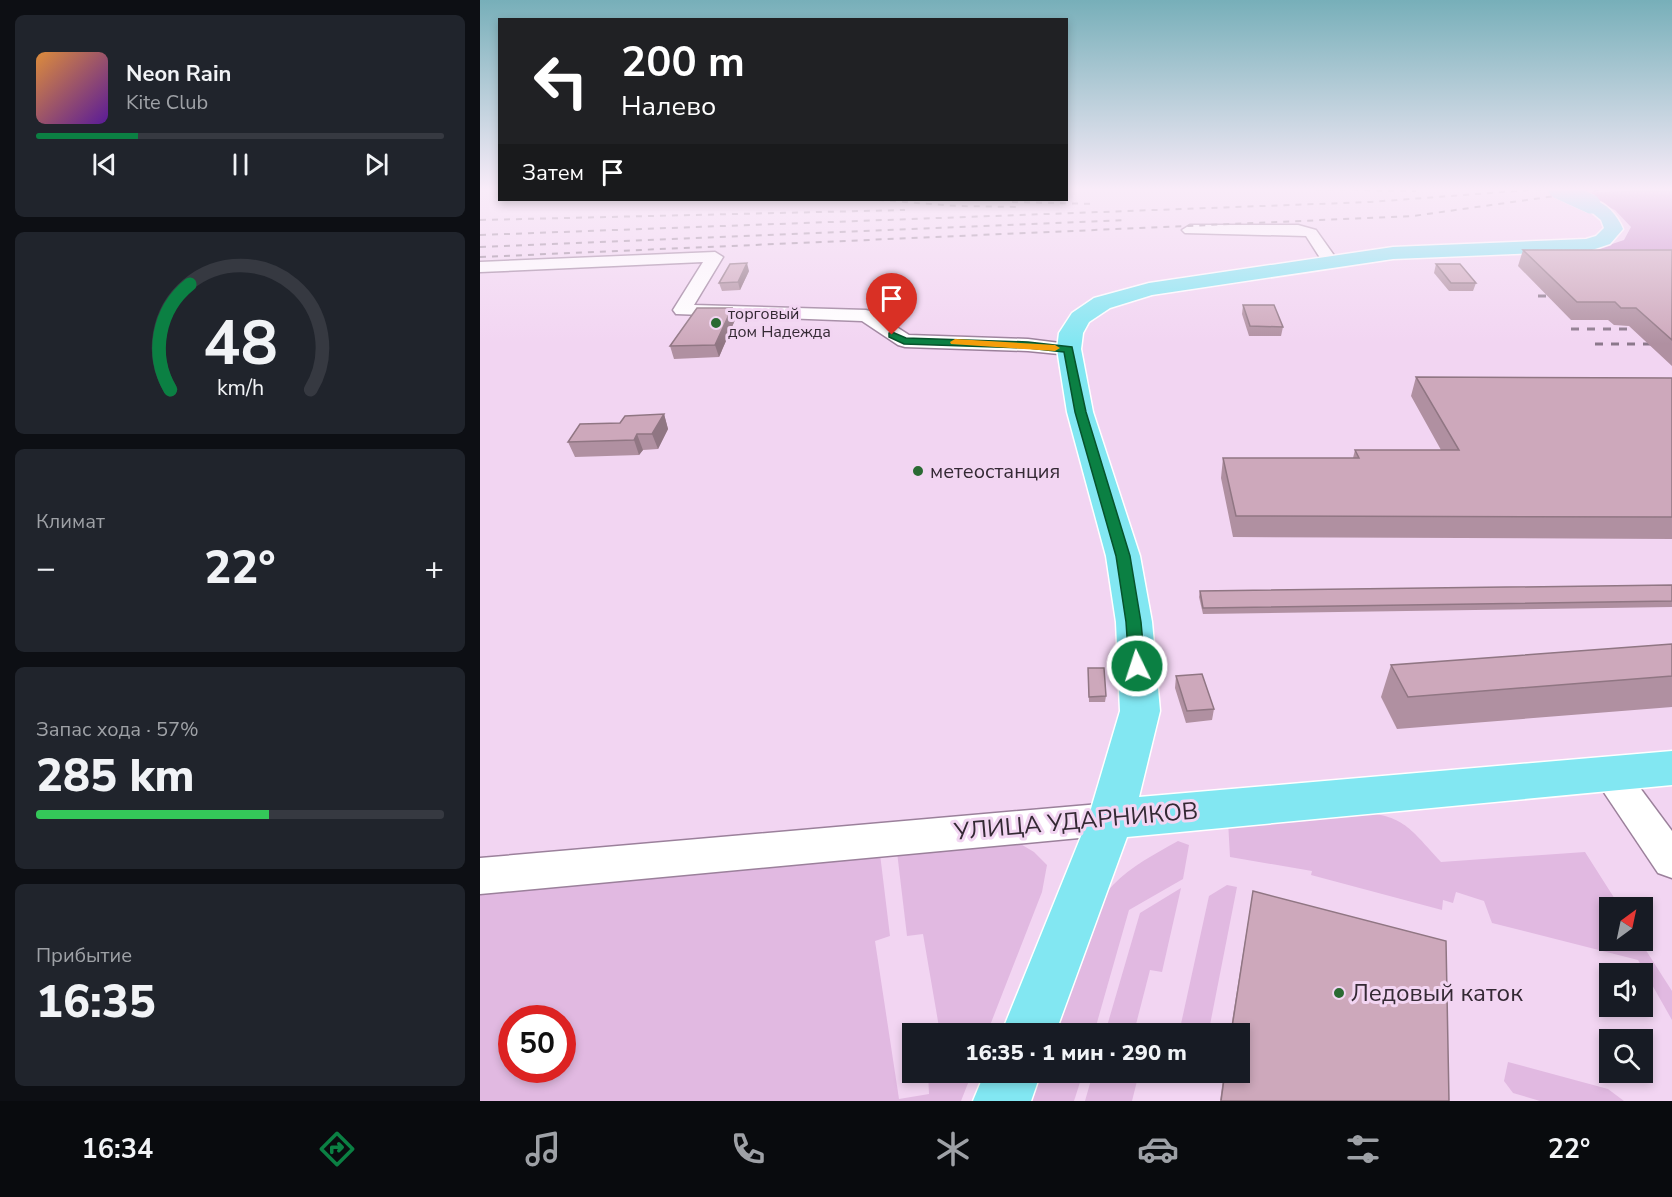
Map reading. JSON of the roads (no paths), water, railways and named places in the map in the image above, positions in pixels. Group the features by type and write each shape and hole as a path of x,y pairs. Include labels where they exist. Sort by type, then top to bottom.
{"main road":[{"path":"1032,1023 1111,819 1140,711 1134,622 1123,556 1080,412 1069,350 1071,333 1080,318 1102,303 1149,289 1330,261 1393,254 1557,248 1589,245 1602,240"},
{"name":"УЛИЦА УДАРНИКОВ","path":"1111,819 1672,768"},
{"path":"1002,1101 1009,1083"}],"street":[{"path":"1316,240 1330,261"},
{"path":"480,267 715,257 682,310 866,316 904,341 1028,345 1069,350"},
{"path":"1611,775 1672,861"},
{"name":"УЛИЦА УДАРНИКОВ","path":"480,876 1111,819"}],"railway":[{"path":"480,247 638,240"},
{"path":"480,257 858,240"},
{"path":"1538,296 1565,296"},
{"path":"1571,329 1672,329"},
{"path":"1595,344 1672,344"}],"place":[{"name":"торговый дом Надежда","path":"716,323"},
{"name":"метеостанция","path":"918,471"},
{"name":"Ледовый каток","path":"1339,993"}]}
